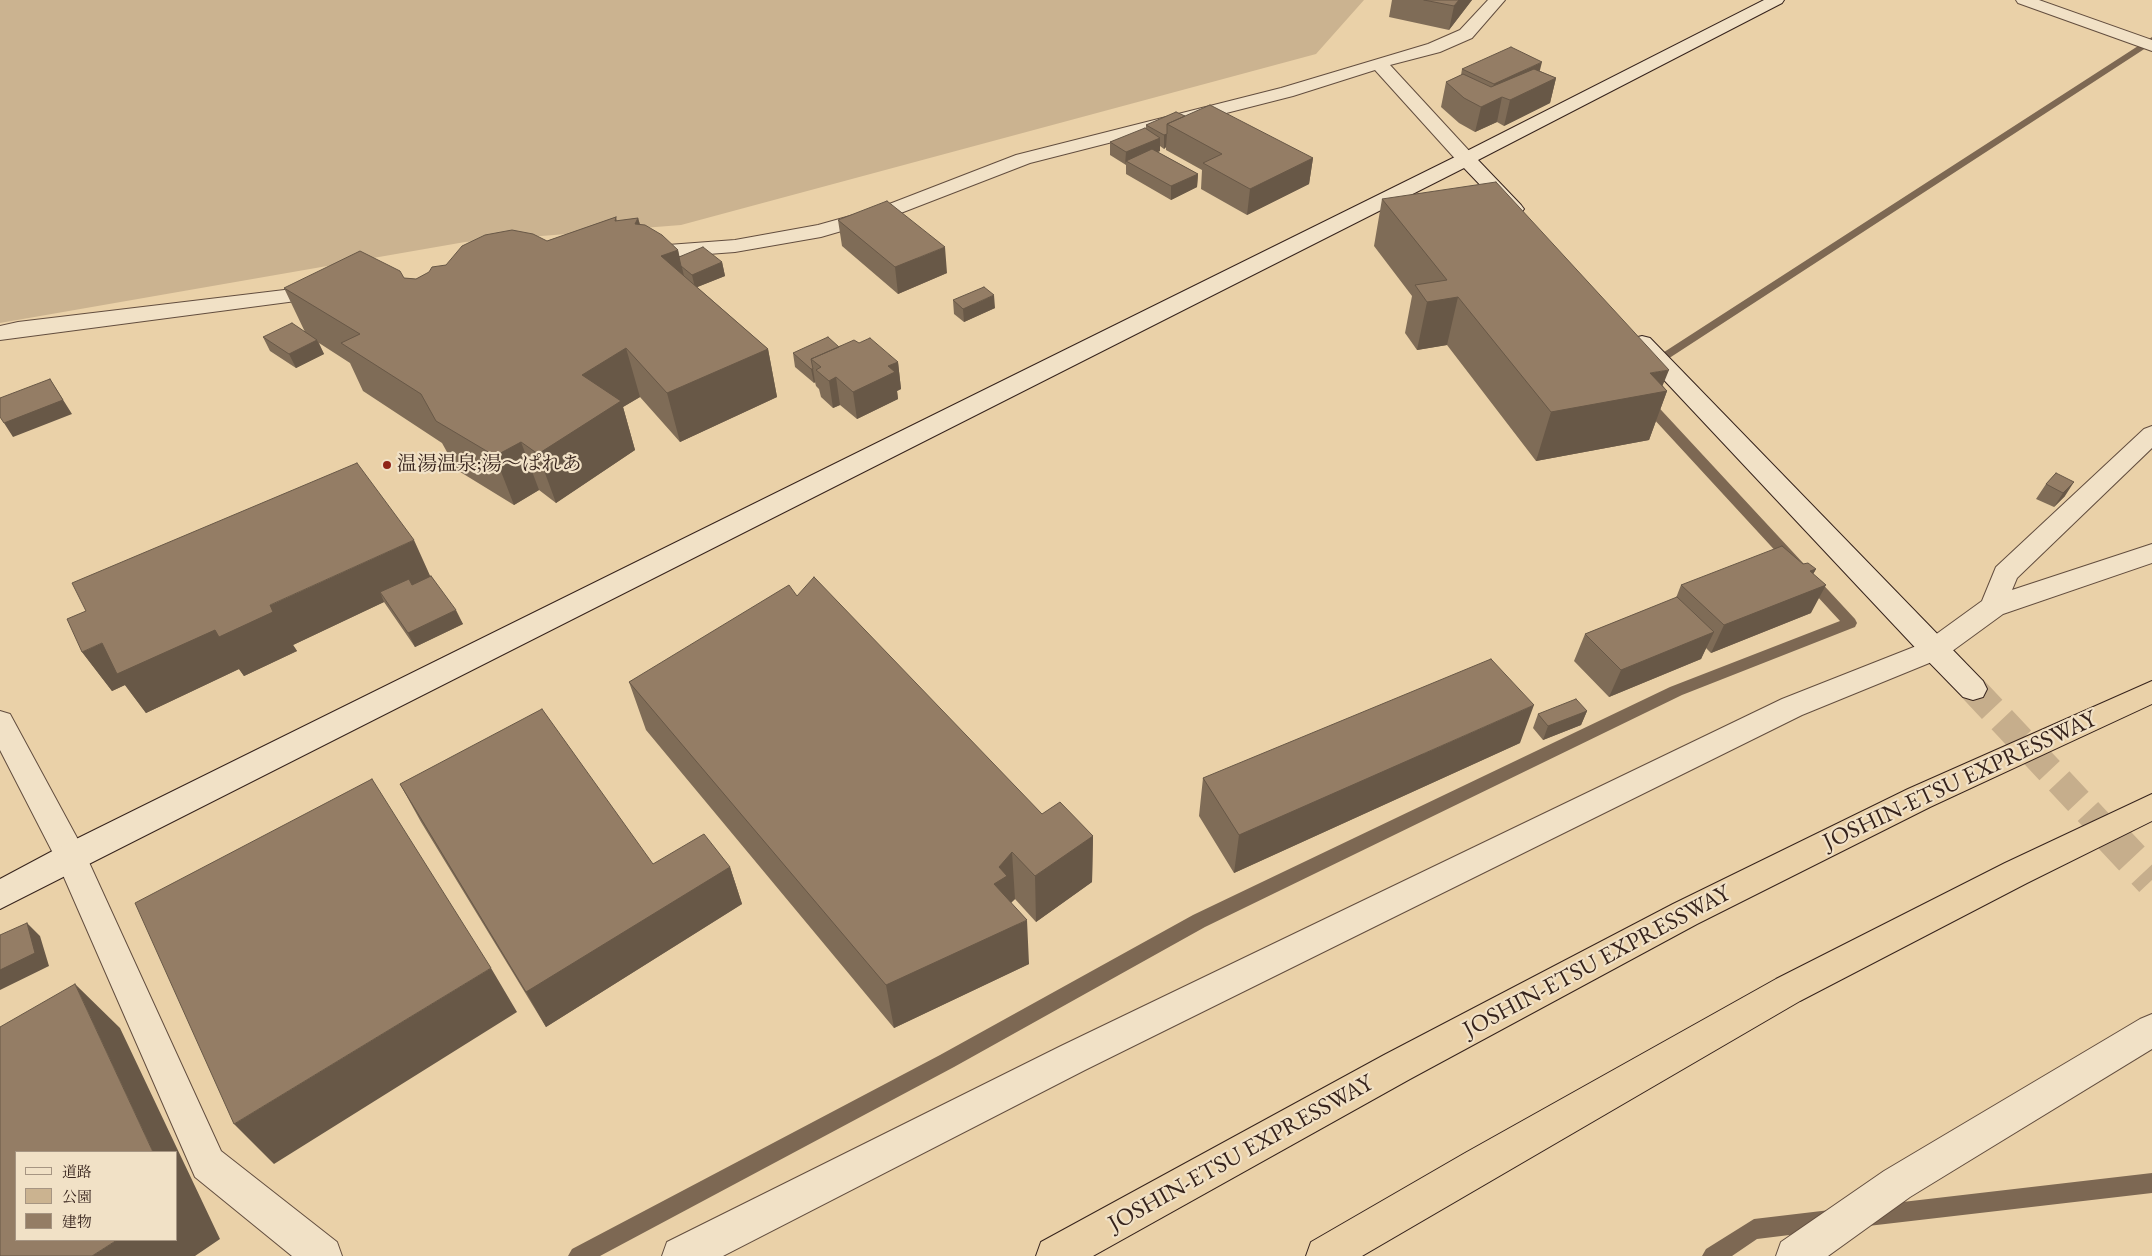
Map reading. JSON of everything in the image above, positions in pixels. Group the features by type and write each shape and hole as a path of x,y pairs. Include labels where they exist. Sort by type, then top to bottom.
{"highway":[{"name":"JOSHIN-ETSU EXPRESSWAY","path":"1055,1256 1397,1068 1685,914 1919,798 2152,692"},
{"path":"1325,1256 1478,1166 1788,990 2016,873 2152,807"}],"street":[{"path":"624,255 735,246 821,231 886,212 1024,159 1287,92 1378,63 1434,48 1466,34 1497,0"},
{"path":"0,895 71,856 1466,159 1776,0"},
{"path":"2024,0 2152,46"},
{"path":"1378,63 1528,224"},
{"path":"0,333 18,328 344,288"},
{"path":"1624,325 1934,650 1973,688"},
{"path":"1993,607 2005,574 2152,434"},
{"path":"681,1256 782,1207 1074,1058 1792,707 1934,650 1993,607 2152,553"},
{"path":"0,722 71,856 208,1164 323,1256"},
{"path":"1795,1256 1896,1184 2152,1030"}],"green space":[{"path":"0,0 1364,0 1316,54 681,225 465,242 0,323"}],"building":[{"path":"1424,0 1459,0 1454,6"},
{"path":"1511,47 1542,62 1494,84 1462,69"},
{"path":"1534,69 1556,78 1510,100 1502,97 1481,107 1464,98 1446,82 1463,74 1491,87"},
{"path":"1210,105 1313,158 1250,189 1203,163 1222,154 1167,124"},
{"path":"1176,112 1185,116 1167,124 1167,134 1164,135 1146,125"},
{"path":"1145,128 1160,138 1126,152 1110,142"},
{"path":"1152,149 1198,174 1171,186 1126,161"},
{"path":"1496,182 1669,370 1650,373 1667,391 1551,412 1458,297 1427,302 1415,285 1447,280 1382,199"},
{"path":"887,201 945,247 895,267 838,220"},
{"path":"616,217 615,221 638,218 635,224 645,225 662,235 678,250 661,256 768,349 667,393 626,348 582,375 621,401 538,454 521,442 495,456 436,421 421,394 341,343 360,334 284,288 360,251 400,271 404,278 416,279 429,272 432,267 446,265 462,246 485,235 512,230 533,234 547,241"},
{"path":"703,247 722,262 692,275 681,266 679,257"},
{"path":"984,287 994,295 963,309 953,300"},
{"path":"292,323 317,340 289,354 263,337"},
{"path":"828,337 839,347 811,359 813,369 793,353"},
{"path":"870,338 898,362 888,366 895,372 853,392 836,377 829,381 816,370 821,367 811,359 854,340 859,343"},
{"path":"50,379 63,400 4,423 0,417 0,398"},
{"path":"357,463 414,540 270,605 273,612 219,637 215,630 117,674 102,643 82,652 67,619 86,611 72,583"},
{"path":"2056,473 2074,482 2063,493 2046,484"},
{"path":"1782,546 1803,564 1808,563 1816,569 1810,571 1826,585 1724,625 1681,585"},
{"path":"431,576 456,610 408,633 380,592 409,579 412,585"},
{"path":"814,577 1042,814 1060,802 1093,836 1035,876 1012,852 999,867 1007,876 994,884 1027,920 886,985 629,682 789,585 797,596"},
{"path":"1677,597 1714,632 1621,670 1585,634"},
{"path":"1491,659 1534,705 1239,835 1203,778"},
{"path":"1576,699 1587,711 1548,726 1538,714"},
{"path":"542,709 653,864 704,834 730,867 526,992 400,784"},
{"path":"372,779 491,968 234,1124 135,903"},
{"path":"27,923 35,953 0,970 0,935"},
{"path":"75,984 153,1151 15,1151 15,1241 115,1241 92,1256 0,1256 0,1027"}],"waterway":[{"path":"1650,365 2152,40"},
{"path":"579,1256 947,1061 1199,921 1676,691 1850,623 1645,401"},
{"path":"1868,1216 2152,1183"},
{"path":"1713,1256 1754,1229 1830,1220"}],"tunnel":[{"path":"1973,689 2109,834"},
{"path":"2108,833 2152,880"}],"place":[{"name":"温湯温泉;湯〜ぱれあ","path":"387,465"}]}
